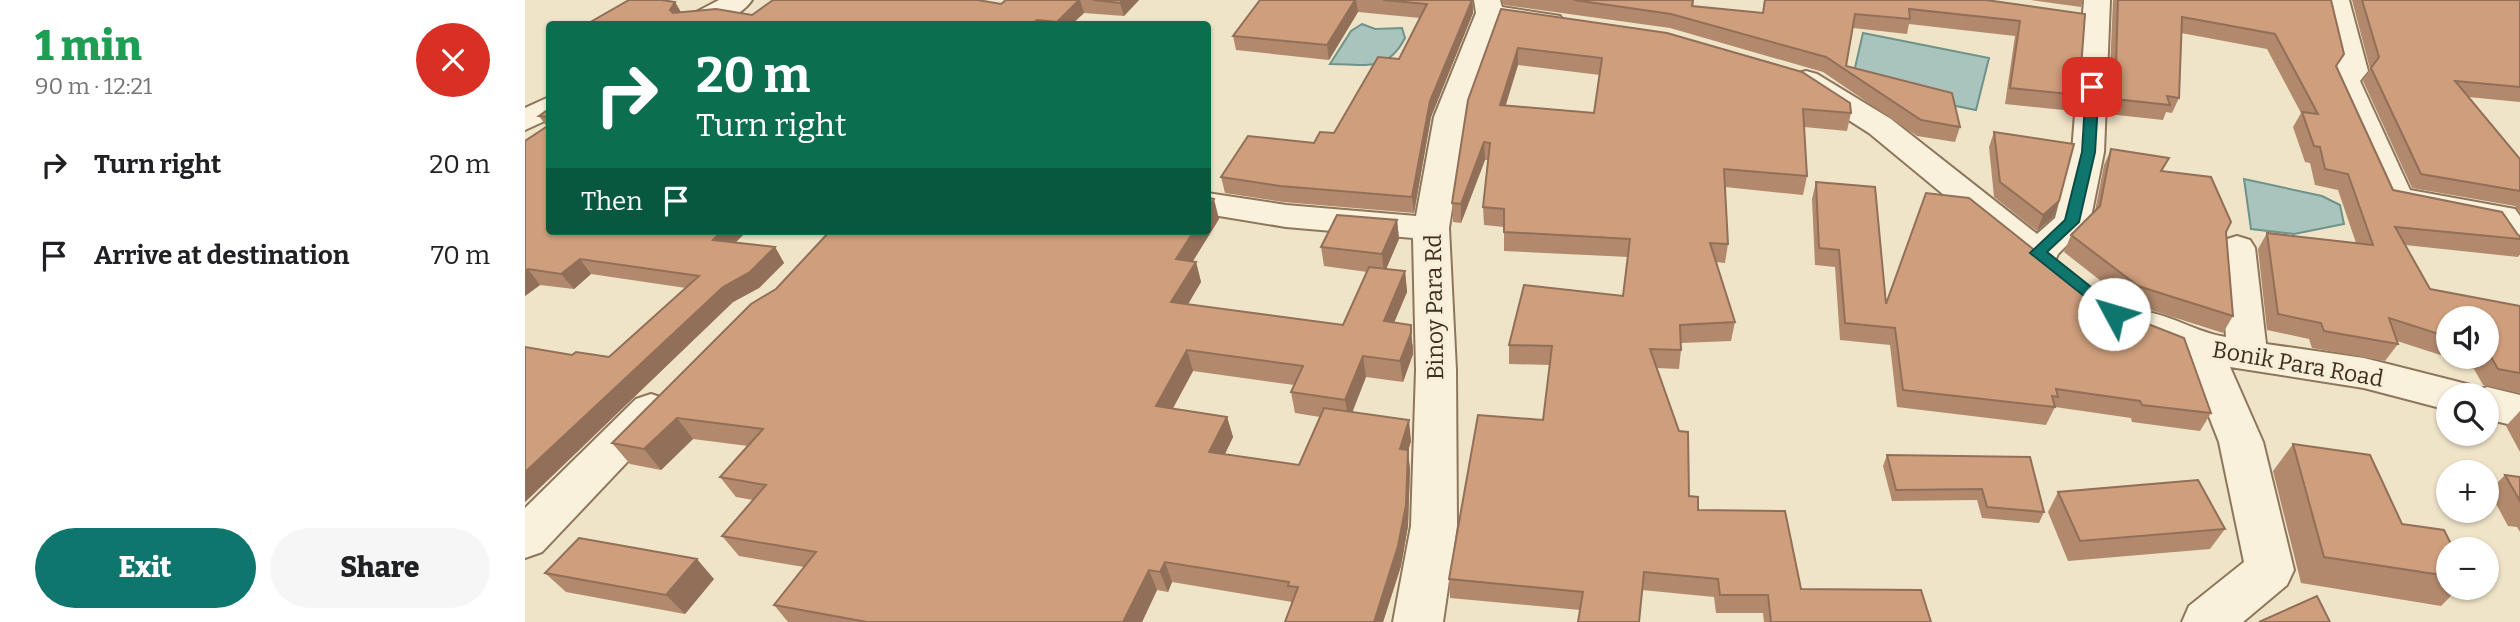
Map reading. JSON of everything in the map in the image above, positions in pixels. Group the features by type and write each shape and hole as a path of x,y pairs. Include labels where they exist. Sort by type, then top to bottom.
{"street":[{"path":"700,21 739,0"},
{"path":"2336,0 2353,71 2346,80 2397,198 2503,217 2520,242"},
{"path":"1489,6 1586,27"},
{"name":"Binoy Para Rd","path":"1418,622 1434,526 1436,370 1431,228 1450,117 1489,6"},
{"path":"2037,253 2072,222 2088,152 2088,12"},
{"path":"1772,69 1811,81 1879,126 2066,276"},
{"path":"525,121 546,108"},
{"path":"525,131 546,134"},
{"path":"1211,204 1286,216 1431,228"},
{"path":"2237,248 2247,355"},
{"path":"2114,314 2202,348"},
{"name":"Bonik Para Road","path":"2202,348 2364,373 2436,391"},
{"name":"Bonik Para Road","path":"2202,348 2241,442 2270,570 2207,622"},
{"path":"525,538 680,381"},
{"path":"2499,406 2520,411"}],"water":[{"path":"1362,24 1375,29 1402,28 1405,38 1391,57 1383,62 1364,65 1330,64 1351,31"},
{"path":"1863,33 1989,58 1976,110 1851,85"},
{"path":"2244,179 2322,196 2340,205 2344,224 2294,234 2251,229"}],"building":[{"path":"629,0 675,2 670,10 673,13 716,9 752,15 773,0 978,0 1001,4 1006,0 1079,0 1058,21 592,21"},
{"path":"1093,0 1122,0 1120,3"},
{"path":"1260,0 1355,0 1327,45 1233,36"},
{"path":"1383,0 1472,0 1430,101 1412,197 1280,186 1221,177 1248,136 1314,143 1320,132 1334,133 1378,57 1399,59 1427,4"},
{"path":"1574,0 1693,0 1692,6 1763,13 1765,0 1986,0 2085,14 2079,95 2010,88 2020,21 1909,9 1910,19 1855,14 1846,66 1952,93 1960,127 1921,120 1826,57 1671,14"},
{"path":"2118,0 2331,0 2344,54 2336,66 2393,190 2502,212 2520,236 2520,239 2395,227 2430,289 2520,306 2520,373 2498,369 2499,306 2436,306 2436,333 2389,318 2398,344 2324,331 2321,323 2278,314 2267,233 2373,245 2348,174 2325,169 2320,147 2314,146 2302,112 2318,114 2275,34 2182,17 2179,98 2167,96 2170,105 2115,99"},
{"path":"2362,0 2520,0 2520,87 2455,81 2520,159 2520,191 2421,174 2371,68 2379,57"},
{"path":"1501,9 1667,33 1802,72 1850,103 1851,113 1803,109 1807,176 1724,169 1728,244 1710,243 1735,322 1680,325 1681,350 1650,349 1679,431 1688,432 1689,496 1698,497 1698,510 1785,511 1801,589 1921,590 1931,622 1771,622 1768,595 1720,595 1718,579 1644,572 1639,622 1578,622 1583,592 1449,579 1478,415 1543,420 1552,346 1509,345 1524,285 1623,296 1630,239 1504,232 1504,209 1483,207 1490,143 1484,142 1461,204 1452,203 1468,100","holes":["1518,48 1602,58 1594,113 1500,105"]},
{"path":"546,127 546,235 718,235 713,240 775,247 750,272 723,287 525,472 525,347 572,355 576,352 609,357 699,276 580,259 561,274 528,269 525,271 525,141"},
{"path":"1994,132 2074,144 2059,201 2043,215 2000,182"},
{"path":"2111,149 2169,158 2161,171 2211,177 2231,222 2226,232 2233,316 2138,286 2071,235 2100,206"},
{"path":"1816,182 1875,187 1886,304 1926,193 1969,198 2107,308 2184,338 2211,413 2142,405 2140,401 2056,389 2058,397 2052,396 2055,407 1903,390 1895,328 1845,323 1839,250 1819,248"},
{"path":"1337,215 1397,220 1382,254 1321,247"},
{"path":"826,235 1191,235 1176,259 1196,262 1171,302 1343,325 1369,267 1405,271 1384,321 1411,325 1411,333 1400,361 1363,356 1345,400 1291,392 1303,366 1187,350 1156,406 1227,417 1209,452 1299,465 1324,408 1409,420 1400,449 1408,450 1406,505 1398,546 1374,622 1285,622 1298,587 1288,586 1289,582 1165,562 1160,572 1149,570 1123,622 867,622 774,605 816,552 722,536 766,485 720,477 763,429 677,418 644,449 612,443 751,304 776,289"},
{"path":"2293,444 2370,455 2402,524 2444,530 2448,537 2436,537 2436,574 2324,557"},
{"path":"1887,455 2030,457 2044,512 1987,507 1982,489 1896,490"},
{"path":"2505,475 2520,477 2520,501"},
{"path":"2198,480 2225,529 2080,541 2058,492"},
{"path":"579,538 697,559 666,595 545,573"},
{"path":"2317,596 2330,622 2259,622"}],"route":[{"path":"2092,87 2088,152 2072,222 2037,253 2114,314"}]}
